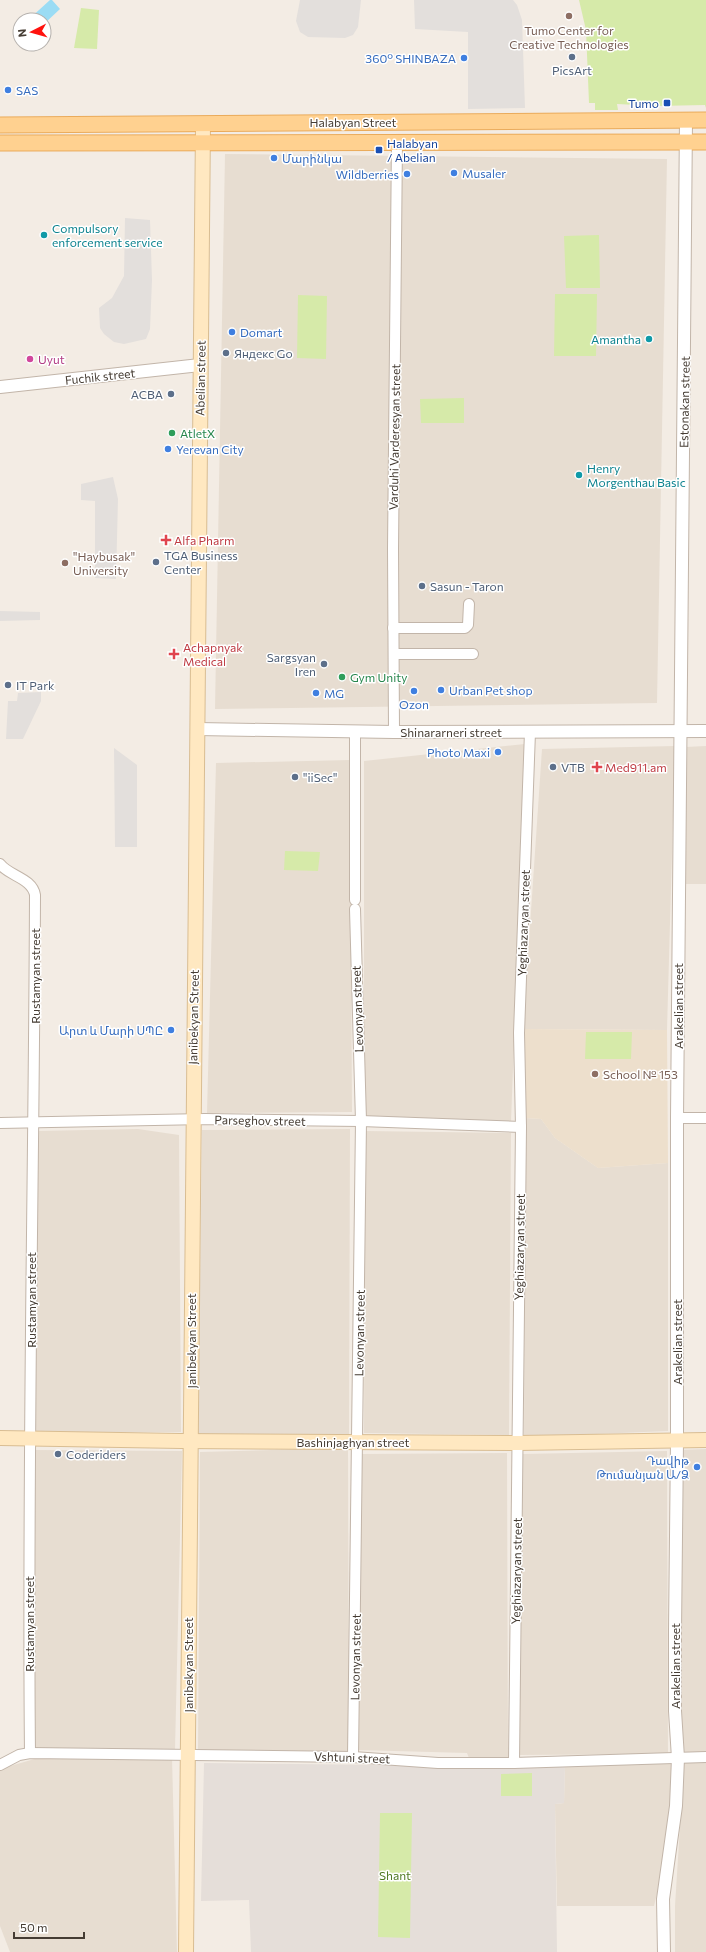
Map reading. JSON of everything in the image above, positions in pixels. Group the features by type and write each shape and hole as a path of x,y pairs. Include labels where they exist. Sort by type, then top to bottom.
{"main road":[{"name":"Halabyan Street","path":"0,125 706,120"},
{"name":"Abelian street","path":"197,729 203,124"},
{"path":"76,144 80,141 83,135 77,125"},
{"name":"Halabyan Street","path":"0,143 76,144 397,141 706,142"},
{"name":"Janibekyan Street","path":"186,1952 192,1119 197,729"},
{"name":"Bashinjaghyan street","path":"0,1438 518,1443 706,1440"}],"street":[{"name":"Estonakan street","path":"680,731 687,142 686,120"},
{"name":"Varduhi Varderesyan street","path":"394,732 393,628 397,141"},
{"name":"Fuchik street","path":"0,387 200,365"},
{"path":"393,628 465,628 468,625 469,604"},
{"path":"394,654 473,654"},
{"name":"Shinararneri street","path":"197,729 355,732 706,731"},
{"name":"Arakelian street","path":"664,1952 663,1899 676,1806 678,1758 675,1711 675,1632 680,731"},
{"name":"Levonyan street","path":"353,1756 361,1121 355,905 355,732"},
{"name":"Yeghiazaryan street","path":"514,1763 518,1443 520,1127 519,1033 530,732"},
{"name":"Rustamyan street","path":"0,864 26,882 34,891 35,895 30,1438 30,1753"},
{"path":"677,1118 706,1118"},
{"name":"Parseghov street","path":"0,1123 192,1119 361,1121 520,1127"},
{"name":"Vshtuni street","path":"0,1765 19,1755 30,1753 353,1756 438,1762 514,1763 706,1757"}],"shaded area":[{"path":"300,0 361,0 358,27 353,35 345,38 308,37 300,32 296,21"},
{"path":"414,0 513,0 517,5 522,20 525,108 468,109 468,32 415,29"},
{"path":"225,154 667,159 657,703 215,709"},
{"path":"125,218 150,220 152,280 150,329 146,339 124,344 114,342 104,334 100,328 99,308 112,298 124,276"},
{"path":"113,477 118,499 116,579 95,578 95,501 81,500 81,484"},
{"path":"0,611 40,612 40,620 0,621"},
{"path":"41,692 41,701 23,739 6,739 8,701 17,701 18,693"},
{"path":"525,744 511,1122 364,1119 364,761"},
{"path":"675,746 667,1030 523,1029 542,749"},
{"path":"706,746 706,884 683,884 685,747"},
{"path":"114,748 137,765 137,847 115,847"},
{"path":"350,760 352,1112 207,1113 216,763"},
{"name":"School № 153","path":"523,1029 667,1030 668,1163 598,1168 555,1138 541,1119 525,1118"},
{"path":"525,1118 541,1119 555,1138 598,1168 668,1163 668,1431 524,1437"},
{"path":"138,1129 179,1135 181,1432 32,1432 36,1131"},
{"path":"350,1129 349,1436 198,1435 202,1130"},
{"path":"365,1131 511,1133 509,1435 364,1433"},
{"path":"348,1448 349,1752 198,1752 200,1452"},
{"path":"706,1449 706,1752 681,1752 679,1450"},
{"path":"34,1450 182,1451 175,1750 34,1748"},
{"path":"667,1451 668,1754 516,1755 523,1454"},
{"path":"507,1453 508,1758 469,1758 467,1753 358,1750 362,1454"},
{"path":"172,1757 177,1952 10,1952 0,1926 0,1769 38,1758"},
{"path":"674,1762 670,1839 654,1906 557,1906 555,1804 564,1803 565,1767"},
{"path":"706,1762 706,1952 675,1952 675,1906 684,1763"},
{"path":"204,1763 565,1767 564,1803 555,1804 557,1952 251,1952 249,1900 201,1901"}],"green space":[{"path":"579,0 706,0 706,108 705,105 657,106 617,104 618,110 595,110 595,103 589,103 586,30"},
{"path":"81,8 99,10 97,49 74,48"},
{"path":"599,235 600,288 566,288 564,236"},
{"path":"555,294 597,294 596,356 554,356"},
{"path":"298,295 327,296 326,359 297,358"},
{"path":"464,398 464,423 421,423 420,399"},
{"path":"285,851 320,852 318,871 284,870"},
{"path":"586,1032 632,1032 631,1059 585,1059"},
{"path":"532,1773 532,1796 501,1796 501,1774"},
{"name":"Shant","path":"380,1813 412,1813 410,1938 378,1937"}],"water":[{"path":"50,0 52,0 60,9 52,16 52,12 37,12"}],"place":[{"name":"Tumo Center for Creative Technologies","path":"569,16"},
{"name":"PicsArt","path":"572,57"},
{"name":"360° SHINBAZA","path":"464,58"},
{"name":"SAS","path":"8,90"},
{"name":"Tumo","path":"667,103"},
{"name":"Halabyan / Abelian","path":"379,150"},
{"name":"Մարինկա","path":"274,158"},
{"name":"Musaler","path":"454,173"},
{"name":"Wildberries","path":"407,174"},
{"name":"Compulsory enforcement service","path":"44,235"},
{"name":"Domart","path":"232,332"},
{"name":"Amantha","path":"649,339"},
{"name":"Яндекс Go","path":"226,353"},
{"name":"Uyut","path":"30,359"},
{"name":"ACBA","path":"171,394"},
{"name":"AtletX","path":"172,433"},
{"name":"Yerevan City","path":"168,449"},
{"name":"Henry Morgenthau Basic","path":"579,475"},
{"name":"Alfa Pharm","path":"166,540"},
{"name":"TGA Business Center","path":"156,562"},
{"name":"\"Haybusak\" University","path":"65,563"},
{"name":"Sasun - Taron","path":"422,586"},
{"name":"Achapnyak Medical","path":"174,654"},
{"name":"Sargsyan Iren","path":"324,664"},
{"name":"Gym Unity","path":"342,677"},
{"name":"IT Park","path":"8,685"},
{"name":"Urban Pet shop","path":"441,690"},
{"name":"Ozon","path":"414,691"},
{"name":"MG","path":"316,693"},
{"name":"Photo Maxi","path":"498,752"},
{"name":"VTB","path":"553,767"},
{"name":"Med911.am","path":"597,767"},
{"name":"\"iiSec\"","path":"295,777"},
{"name":"Արտ և Մարի ՍՊԸ","path":"171,1030"},
{"name":"School № 153","path":"595,1074"},
{"name":"Coderiders","path":"58,1454"},
{"name":"Դավիթ Թումանյան Ա/Ձ","path":"697,1467"}]}
